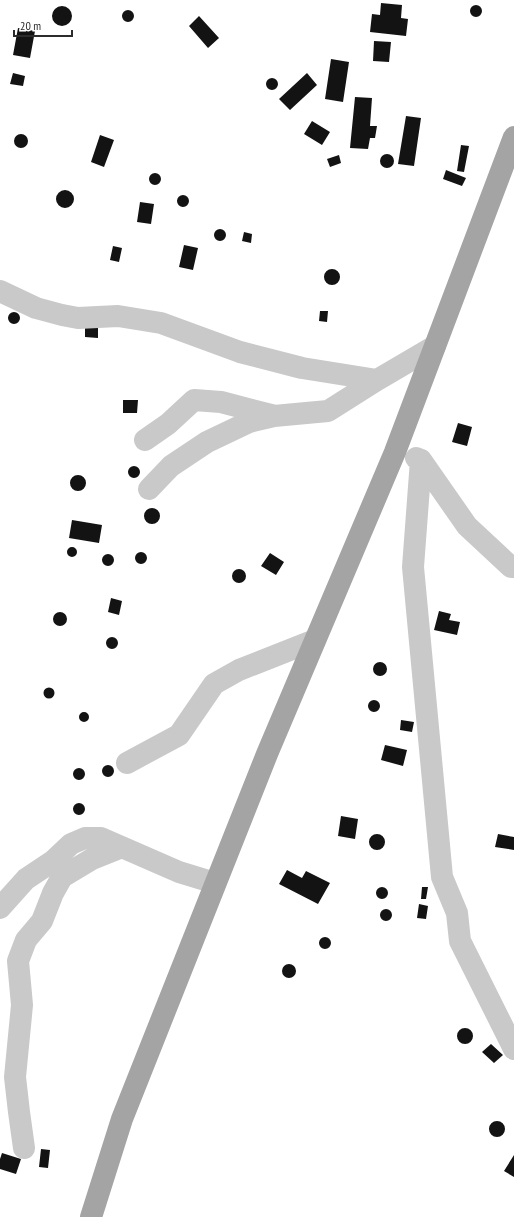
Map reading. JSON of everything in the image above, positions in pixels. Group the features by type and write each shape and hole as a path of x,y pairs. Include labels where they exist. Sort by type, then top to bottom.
{"main road":[{"path":"91,1217 122,1119 267,754 395,452 513,144"}],"street":[{"path":"0,291 36,308 62,315 78,318 118,316 161,324 240,352 302,368 377,380"},
{"path":"149,488 171,466 207,442 249,422 274,416 328,411 435,346"},
{"path":"145,440 168,424 194,400 221,402 274,416"},
{"path":"395,452 421,460 467,526 511,566 514,567"},
{"path":"421,460 413,567 442,877 457,913 460,941 514,1049"},
{"path":"127,763 179,735 214,684 239,670 315,640"},
{"path":"0,908 26,879 53,861 71,844 85,838 101,838 179,872 216,883"},
{"path":"24,1148 18,1112 15,1077 22,1005 18,961 26,940 42,920 52,893 62,877 92,859 122,847"}],"building":[{"path":"381,3 402,5 401,18 408,19 406,36 370,32 372,14 380,15"},
{"path":"474,5 478,5 482,11 478,17 474,17 470,13 470,9"},
{"path":"62,6 69,9 72,16 69,23 62,26 55,23 52,16 55,9"},
{"path":"128,10 132,12 134,16 132,20 128,22 124,20 122,16 124,12"},
{"path":"199,16 219,38 208,48 189,26"},
{"path":"18,28 35,31 30,58 13,55"},
{"path":"374,41 391,42 389,62 373,61"},
{"path":"331,59 349,62 343,102 325,99"},
{"path":"13,73 25,76 23,86 10,84"},
{"path":"307,73 317,85 290,110 279,99"},
{"path":"272,78 276,80 278,84 276,88 272,90 268,88 266,84 268,80"},
{"path":"355,97 372,98 370,126 377,126 375,138 370,138 368,149 350,148"},
{"path":"406,116 421,118 414,166 398,164"},
{"path":"312,121 330,132 322,145 304,134"},
{"path":"21,134 26,136 28,141 26,146 21,148 16,146 14,141 16,136"},
{"path":"100,135 114,140 104,167 91,162"},
{"path":"461,145 469,146 464,172 457,171"},
{"path":"387,154 392,156 394,161 392,166 387,168 382,166 380,161 382,156"},
{"path":"339,155 341,163 330,167 327,159"},
{"path":"446,170 466,178 462,186 443,179"},
{"path":"155,173 159,175 161,179 159,183 155,185 151,183 149,179 151,175"},
{"path":"61,190 69,190 74,195 72,206 69,208 61,208 56,203 56,195"},
{"path":"183,195 187,197 189,201 187,205 183,207 179,205 177,201 179,197"},
{"path":"140,202 154,204 151,224 137,222"},
{"path":"220,229 224,231 226,235 224,239 220,241 216,239 214,235 216,231"},
{"path":"244,232 252,234 251,243 242,241"},
{"path":"184,245 198,248 193,270 179,267"},
{"path":"113,246 122,248 119,262 110,260"},
{"path":"332,269 339,274 340,277 335,284 332,285 325,280 324,277 329,270"},
{"path":"320,311 328,311 327,322 319,321"},
{"path":"14,312 18,314 20,318 18,322 14,324 10,322 8,318 10,314"},
{"path":"85,324 98,324 98,338 85,337"},
{"path":"123,400 138,400 137,413 123,413"},
{"path":"458,423 472,427 467,446 452,442"},
{"path":"134,466 138,468 140,472 138,476 134,478 130,476 128,472 130,468"},
{"path":"78,475 84,477 86,483 84,489 78,491 72,489 70,483 72,477"},
{"path":"152,508 158,510 160,516 158,522 152,524 146,522 144,516 146,510"},
{"path":"72,520 102,525 99,543 69,538"},
{"path":"70,547 74,547 76,548 76,556 70,557 67,554 67,550"},
{"path":"141,552 145,554 147,558 145,562 141,564 137,562 135,558 137,554"},
{"path":"270,553 284,562 276,575 261,566"},
{"path":"108,554 112,556 114,560 112,564 108,566 104,564 102,560 104,556"},
{"path":"236,569 242,569 246,573 246,579 242,583 236,583 232,579 232,573"},
{"path":"111,598 122,601 119,615 108,612"},
{"path":"439,611 451,614 449,620 460,622 457,635 434,630"},
{"path":"57,612 63,612 67,616 67,622 63,626 57,626 53,622 53,616"},
{"path":"112,637 116,639 118,643 116,647 112,649 108,647 106,643 108,639"},
{"path":"377,662 383,662 387,666 387,672 383,676 377,676 373,672 373,666"},
{"path":"47,688 51,688 53,689 53,697 47,698 44,695 44,691"},
{"path":"376,700 379,701 379,711 372,712 369,711 368,704 369,701"},
{"path":"82,712 86,712 88,713 88,721 82,722 79,719 79,715"},
{"path":"401,720 414,722 412,732 400,730"},
{"path":"385,745 407,750 403,766 381,760"},
{"path":"108,765 112,767 114,771 112,775 108,777 104,775 102,771 104,767"},
{"path":"77,768 81,768 85,774 81,780 77,780 73,776 73,772"},
{"path":"79,803 83,805 85,809 83,813 79,815 75,813 73,809 75,805"},
{"path":"341,816 358,819 355,839 338,836"},
{"path":"377,834 384,839 385,842 380,849 377,850 370,845 369,842 374,835"},
{"path":"498,834 514,837 514,850 495,847"},
{"path":"287,870 302,878 306,871 330,883 318,904 279,884"},
{"path":"380,887 384,887 388,893 384,899 380,899 376,895 376,891"},
{"path":"422,887 428,887 426,899 421,899"},
{"path":"419,904 428,906 426,919 417,918"},
{"path":"384,909 388,909 392,915 388,921 384,921 380,917 380,913"},
{"path":"325,937 329,939 331,943 329,947 325,949 321,947 319,943 321,939"},
{"path":"289,964 294,966 296,971 294,976 289,978 284,976 282,971 284,966"},
{"path":"465,1028 471,1030 473,1036 471,1042 465,1044 459,1042 457,1036 459,1030"},
{"path":"491,1044 503,1055 494,1063 482,1052"},
{"path":"494,1121 500,1121 505,1126 503,1135 500,1137 494,1137 489,1132 489,1126"},
{"path":"41,1149 50,1150 48,1168 39,1167"},
{"path":"2,1153 21,1159 16,1174 0,1169 0,1159"},
{"path":"514,1155 514,1177 504,1171"}]}
